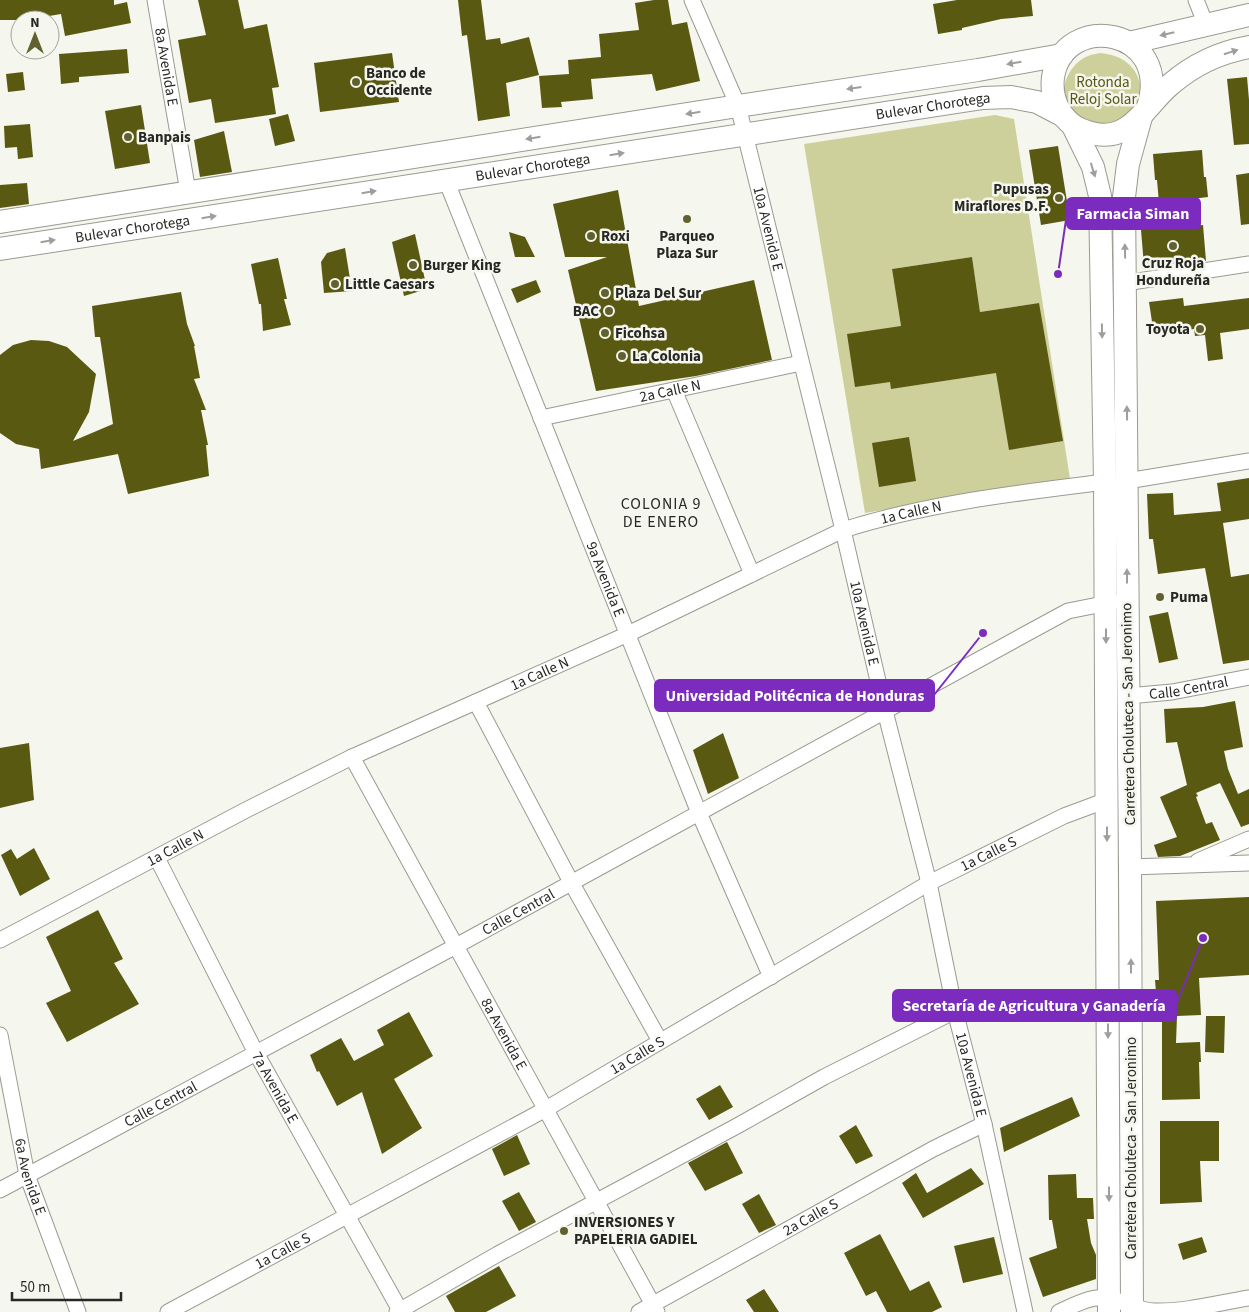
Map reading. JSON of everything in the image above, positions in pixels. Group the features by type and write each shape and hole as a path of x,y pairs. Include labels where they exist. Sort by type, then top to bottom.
{"highway":[{"path":"1129,42 1249,16"},
{"path":"1144,112 1152,93 1152,78 1148,64 1140,52 1129,42 1115,37 1093,36 1073,45 1062,55 1055,69 1052,85 1054,101 1067,120 1086,132 1101,135 1116,134 1130,127 1171,84 1206,60 1249,46"},
{"name":"Bulevar Chorotega","path":"0,222 1062,55"},
{"name":"Bulevar Chorotega","path":"0,249 918,106 983,98 1011,97 1037,102 1067,120"},
{"name":"Carretera Choluteca - San Jeronimo","path":"1109,1305 1107,800 1116,602 1127,481 1124,197 1128,164 1144,112"},
{"name":"Carretera Choluteca - San Jeronimo","path":"1067,120 1093,167 1100,196 1105,482 1116,602 1128,696 1132,1309"}],"street":[{"name":"8a Avenida E","path":"156,0 188,192"},
{"name":"10a Avenida E","path":"692,0 738,106 843,530 885,711 929,883 955,1011 984,1124 1025,1312"},
{"path":"1196,0 1206,25"},
{"name":"9a Avenida E","path":"446,180 699,813 771,977"},
{"path":"1125,283 1249,264"},
{"name":"2a Calle N","path":"541,418 801,363"},
{"path":"674,390 752,574"},
{"path":"1127,481 1249,461"},
{"name":"1a Calle N","path":"0,940 246,810 352,757 628,634 843,530 880,518 991,497 1105,482"},
{"name":"Calle Central","path":"0,1190 456,946 1068,611 1116,602"},
{"name":"Calle Central","path":"1128,696 1172,692 1249,677"},
{"path":"476,702 571,882 660,1041"},
{"name":"8a Avenida E","path":"352,757 655,1308"},
{"name":"1a Calle S","path":"168,1312 546,1109 929,883 1064,816 1107,800"},
{"path":"1190,864 1249,839"},
{"name":"7a Avenida E","path":"157,858 256,1053 399,1311"},
{"path":"1130,867 1249,863"},
{"path":"399,1311 498,1254 737,1126 824,1077 955,1011"},
{"name":"6a Avenida E","path":"0,1035 27,1175 78,1312"},
{"name":"2a Calle S","path":"639,1312 655,1308 934,1149 984,1124"},
{"path":"1059,1312 1082,1301 1096,1297 1109,1305 1151,1311 1168,1311 1249,1298"}],"green space":[{"name":"Rotonda Reloj Solar","path":"1100,53 1115,56 1128,63 1136,74 1141,89 1140,101 1137,107 1112,128 1077,120 1065,99 1064,93 1064,86 1069,73 1077,63 1090,55"},
{"path":"995,115 1014,119 1070,479 865,513 804,144","holes":["972,257 980,312 1039,303 890,382 901,326 892,269"]}],"building":[{"path":"0,0 114,0 114,5 127,2 131,23 65,36 60,10 10,10 10,20 0,20"},
{"path":"198,0 238,0 244,29 267,24 279,87 272,88 276,114 215,123 211,99 189,103 178,40 206,35"},
{"path":"458,0 481,0 486,40 500,38 501,44 529,37 539,75 506,83 510,116 478,121 467,35 462,36"},
{"path":"668,0 672,25 687,22 700,81 656,91 652,74 591,79 593,99 561,102 562,107 542,108 539,76 569,74 568,60 601,57 599,34 639,30 635,3"},
{"path":"957,0 1031,0 1033,16 1001,19 962,28 962,30 938,34 933,4"},
{"path":"127,49 129,73 79,77 79,82 61,84 60,54"},
{"name":"Banco de Occidente","path":"392,53 399,102 320,112 314,63"},
{"path":"23,72 25,90 8,92 6,74"},
{"path":"1247,77 1249,144 1234,145 1227,79"},
{"name":"Banpais","path":"141,105 150,163 115,169 105,111"},
{"path":"288,114 295,141 275,146 269,119"},
{"path":"30,124 33,157 18,159 17,147 5,148 4,126"},
{"path":"224,131 232,172 200,177 194,140"},
{"path":"1058,146 1070,220 1041,225 1029,150"},
{"path":"1202,150 1208,197 1159,203 1153,154"},
{"path":"1249,173 1249,224 1241,225 1236,175"},
{"path":"27,183 29,204 0,208 0,185"},
{"name":"Plaza Del Sur","path":"618,190 639,306 754,280 772,360 696,376 596,391 568,270 607,257 565,257 553,204"},
{"name":"Cruz Roja Hondureña","path":"1203,225 1206,261 1144,266 1141,230"},
{"path":"509,232 525,237 535,257 515,257"},
{"path":"415,234 427,289 404,296 392,242"},
{"path":"345,248 352,291 324,293 321,262 327,253"},
{"path":"972,257 980,312 1039,303 1063,441 1009,450 996,373 891,389 890,382 855,387 847,334 901,326 892,269"},
{"path":"278,258 287,299 284,299 291,325 263,331 261,304 259,304 251,264"},
{"path":"536,280 541,292 517,303 511,289"},
{"path":"181,292 187,324 195,346 200,378 194,379 206,410 201,410 208,445 206,445 209,476 128,494 118,454 41,469 39,449 16,444 0,433 0,355 13,345 31,340 49,341 67,347 96,374 89,412 73,441 113,424 100,337 95,337 92,306"},
{"name":"Toyota","path":"1183,298 1184,306 1249,298 1249,329 1220,333 1223,359 1208,361 1205,335 1195,336 1194,329 1154,335 1149,302"},
{"path":"909,437 916,481 879,487 872,443"},
{"path":"1249,478 1249,519 1223,523 1231,577 1249,574 1249,660 1223,664 1205,568 1158,574 1153,539 1149,539 1147,494 1173,493 1174,515 1221,511 1217,483"},
{"path":"1168,612 1178,659 1159,663 1149,616"},
{"path":"1235,701 1243,747 1224,751 1228,769 1238,794 1249,789 1249,824 1241,827 1220,783 1196,793 1198,796 1196,797 1206,824 1212,822 1220,840 1180,856 1158,857 1154,845 1177,837 1160,797 1187,785 1177,742 1166,743 1164,709 1203,707"},
{"path":"723,733 739,778 708,794 693,750"},
{"path":"29,743 34,800 0,808 0,748"},
{"path":"34,848 50,879 20,896 1,855 11,849 17,859"},
{"path":"1249,897 1249,975 1199,978 1201,1015 1177,1016 1176,1043 1200,1042 1200,1099 1162,1100 1162,1017 1160,1017 1159,1005 1157,1005 1155,980 1159,980 1156,901"},
{"path":"98,910 123,959 114,963 139,1004 67,1042 46,1003 71,991 46,937"},
{"path":"409,1012 433,1056 394,1079 422,1128 382,1154 362,1092 337,1106 319,1071 317,1072 310,1055 341,1038 354,1061 384,1045 377,1030"},
{"path":"1206,1016 1225,1016 1224,1053 1205,1052"},
{"path":"720,1085 733,1107 709,1120 696,1099"},
{"path":"1072,1097 1080,1116 1004,1152 1000,1128"},
{"path":"1160,1121 1219,1121 1219,1161 1200,1161 1202,1202 1160,1204"},
{"path":"856,1125 873,1156 856,1164 839,1136"},
{"path":"517,1135 530,1164 504,1176 492,1149"},
{"path":"727,1142 743,1173 705,1191 688,1163"},
{"path":"971,1168 984,1184 923,1218 902,1183 916,1173 927,1193"},
{"path":"1076,1174 1077,1198 1093,1198 1094,1219 1087,1219 1091,1243 1096,1255 1096,1279 1043,1297 1029,1258 1057,1248 1052,1220 1049,1220 1048,1175"},
{"path":"519,1192 536,1222 519,1231 502,1201"},
{"path":"759,1194 776,1225 759,1233 742,1204"},
{"path":"880,1234 910,1291 929,1281 942,1307 932,1312 887,1312 876,1291 866,1296 844,1253"},
{"path":"994,1237 1003,1274 963,1283 954,1246"},
{"path":"1202,1237 1207,1252 1183,1260 1178,1244"},
{"path":"499,1266 516,1296 486,1312 455,1312 446,1296"},
{"path":"764,1289 779,1312 754,1312 746,1300"}],"place":[{"name":"Banco de Occidente","path":"356,82"},
{"name":"Banpais","path":"128,137"},
{"name":"Pupusas Miraflores D.F.","path":"1059,198"},
{"name":"Parqueo Plaza Sur","path":"687,219"},
{"name":"Roxi","path":"591,236"},
{"name":"Cruz Roja Hondureña","path":"1173,246"},
{"name":"Burger King","path":"413,265"},
{"name":"Farmacia Siman","path":"1058,274"},
{"name":"Little Caesars","path":"335,284"},
{"name":"Plaza Del Sur","path":"605,293"},
{"name":"BAC","path":"609,311"},
{"name":"Toyota","path":"1200,329"},
{"name":"Ficohsa","path":"605,333"},
{"name":"La Colonia","path":"622,356"},
{"name":"Puma","path":"1160,597"},
{"name":"Universidad Politécnica de Honduras","path":"983,633"},
{"name":"Secretaría de Agricultura y Ganadería","path":"1203,938"},
{"name":"INVERSIONES Y PAPELERIA GADIEL","path":"564,1231"}],"district":[{"name":"COLONIA 9 DE ENERO","path":"661,512"}]}
